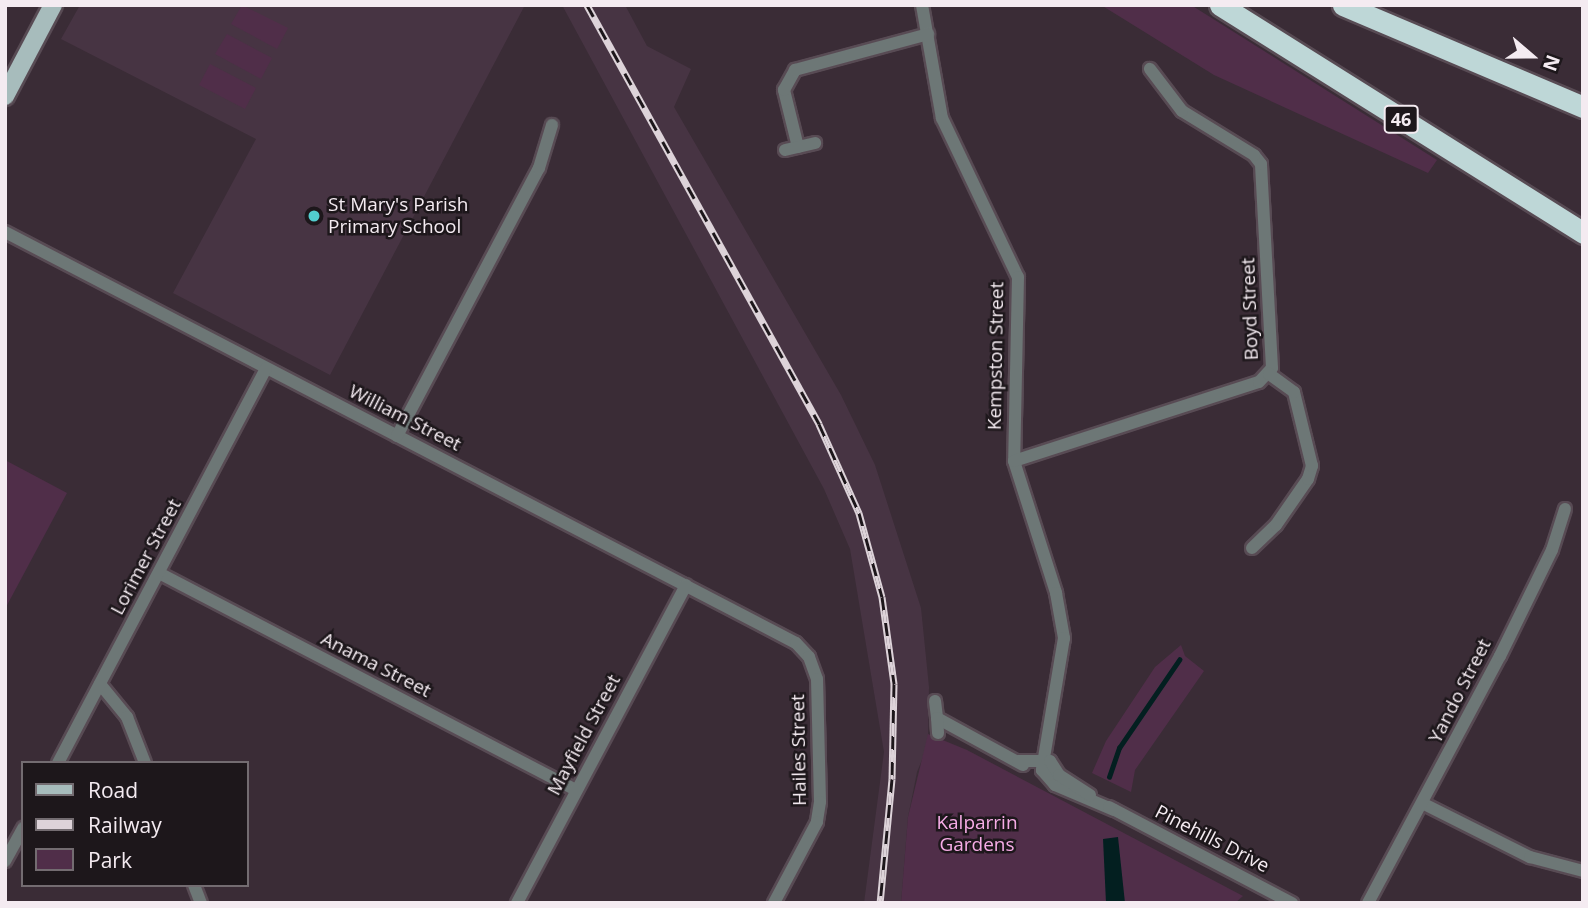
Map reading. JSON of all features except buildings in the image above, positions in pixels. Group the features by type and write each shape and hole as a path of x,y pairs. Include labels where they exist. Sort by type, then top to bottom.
{"highway":[{"name":"46","path":"1220,5 1583,233"},
{"path":"1343,5 1583,107"}],"main road":[{"path":"5,96 53,5"}],"street":[{"name":"Kempston Street","path":"922,5 945,126 1017,277 1014,461 1062,620 1063,656 1045,762"},
{"path":"815,143 792,149 784,90 795,70 928,34"},
{"name":"Boyd Street","path":"1014,461 1259,382 1269,374 1274,362 1261,164 1254,155 1182,111 1150,69"},
{"path":"397,436 539,168 552,125"},
{"name":"William Street","path":"5,232 788,638"},
{"name":"Lorimer Street","path":"59,761 267,368"},
{"path":"1252,548 1276,525 1308,479 1312,466 1294,393 1269,374"},
{"name":"Yando Street","path":"1368,903 1424,804 1546,562 1565,509"},
{"name":"Anama Street","path":"159,573 576,790"},
{"name":"Mayfield Street","path":"517,903 686,585"},
{"name":"Hailes Street","path":"774,903 817,822 820,802 817,679 809,657 788,638"},
{"path":"100,684 127,717 144,761"},
{"path":"935,701 938,733"},
{"path":"937,718 1028,767 1045,762"},
{"name":"Pinehills Drive","path":"1045,762 1059,775 1114,810 1292,903"},
{"path":"1424,804 1530,857 1583,871"},
{"path":"5,861 21,832"},
{"name":"Yando Street","path":"1374,903 1380,886"}],"shaded area":[{"name":"St Mary's Parish Primary School","path":"80,5 525,5 330,375 173,293 256,139 61,39"},
{"path":"562,5 625,5 647,46 691,69 674,107 841,395 875,465 921,608 929,687 928,745 917,772 908,817 901,903 864,903 884,752 850,549 824,489"},
{"path":"1118,837 1125,903 1106,903 1103,839"}],"green space":[{"path":"242,5 288,28 277,49 231,24"},
{"path":"1101,5 1191,5 1437,160 1428,173 1214,75"},
{"path":"227,34 272,58 261,79 215,54"},
{"path":"210,64 256,88 245,109 199,85"},
{"path":"5,460 67,493 5,609"},
{"path":"1181,645 1185,656 1204,671 1135,770 1131,792 1092,773 1106,741 1155,667"},
{"name":"Kalparrin Gardens","path":"928,734 967,750 1243,896 1235,903 901,903 908,817"}],"waterway":[{"path":"1109,777 1119,748 1179,660"}],"railway":[{"path":"587,5 819,424 859,513 882,597 894,684 892,779 880,903"}],"place":[{"name":"St Mary's Parish Primary School","path":"314,216"}]}
